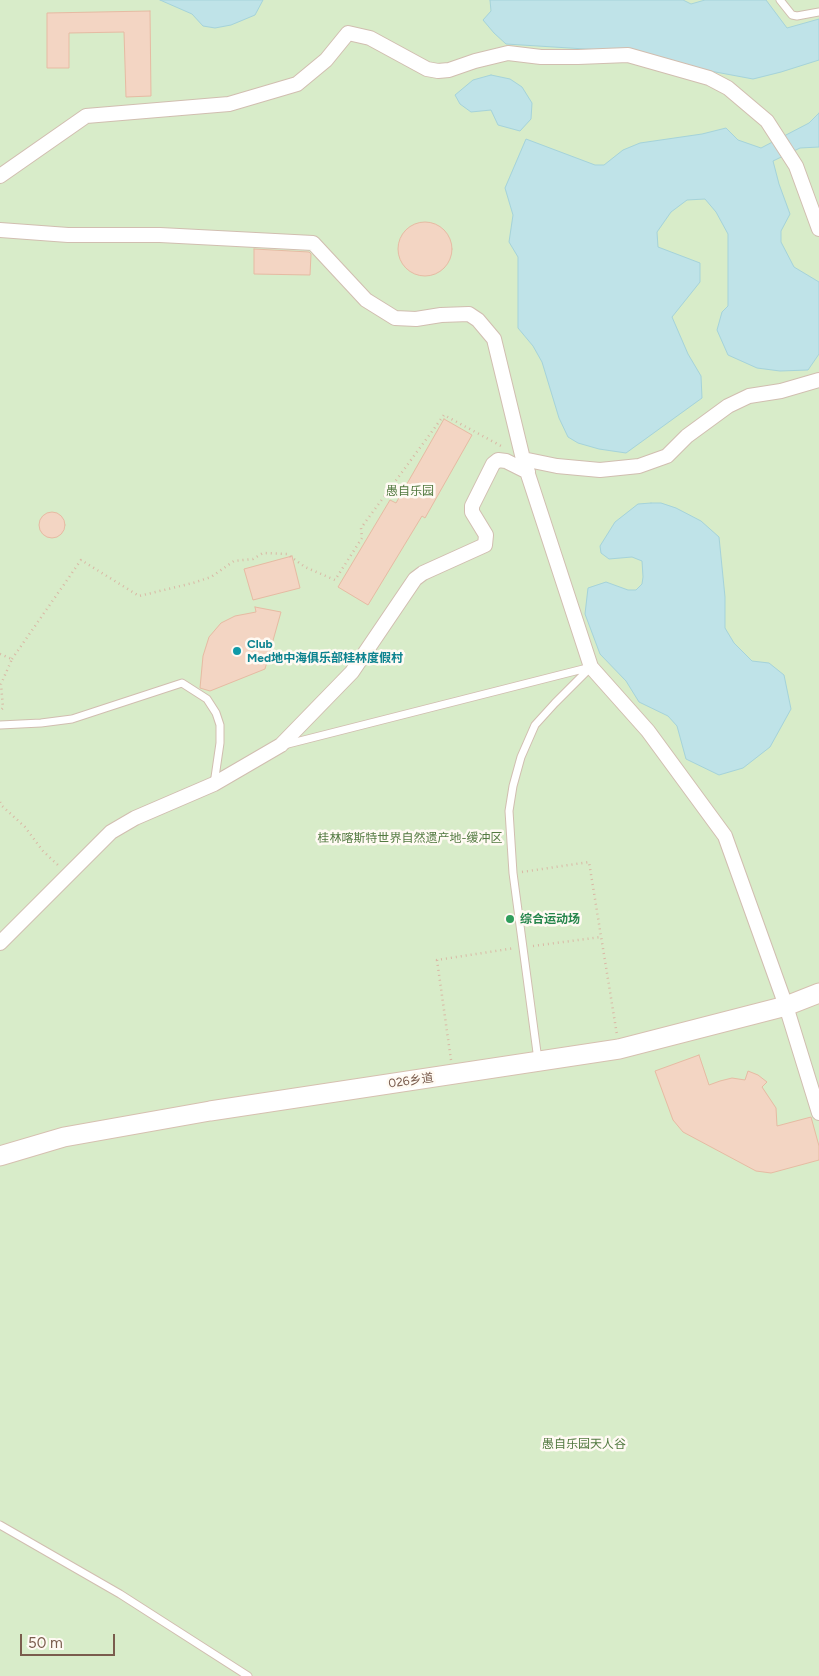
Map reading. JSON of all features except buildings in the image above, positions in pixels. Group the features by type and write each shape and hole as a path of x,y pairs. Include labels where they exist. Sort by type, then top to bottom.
{"street":[{"path":"0,176 86,116 229,104 297,84 326,60 348,33 370,38 426,69 438,71 449,70 508,53 541,57 628,55 709,78 728,88 767,121 796,166 819,229"},
{"path":"0,230 68,235 160,234 313,243 366,300 395,318 416,319 441,315 469,314 478,320 494,339 523,459 591,667 648,731 725,836 786,1006 819,1113"},
{"path":"523,459 557,466 600,470 639,466 667,456 687,436 728,406 749,396 780,391 819,380"},
{"path":"0,943 111,832 135,818 214,784 281,746 352,672 415,579 423,573 485,545 486,535 472,512 472,508 493,464 498,460 506,461 528,472"},
{"name":"026乡道","path":"0,1156 64,1137 210,1111 619,1049 786,1006 819,993"}],"lane":[{"path":"780,0 792,16 819,12"},
{"path":"281,746 591,667"},
{"path":"538,1061 513,873 508,811 521,757 535,725 591,667"},
{"path":"0,725 72,719 182,683 207,699 216,713 220,725 220,743 214,784"},
{"path":"0,1525 120,1594 248,1676"}],"path":[{"path":"0,711 3,708 1,684 12,659 81,560 139,596 211,577 234,561 252,559 263,553 287,554 305,568 336,580 362,538 361,528 444,415 523,459"},
{"path":"0,654 12,659"},
{"path":"0,802 25,827 43,851 68,875"},
{"path":"513,873 589,862 619,1049"},
{"path":"453,1075 437,960 601,937"}],"green space":[{"name":"愚自乐园","path":"0,0 819,0 819,1676 0,1676"}],"water":[{"path":"160,0 263,0 255,15 231,25 215,28 203,26 192,14"},
{"path":"490,0 683,0 691,4 705,0 766,0 787,28 819,19 819,60 753,79 678,65 633,52 506,44 483,20 491,11"},
{"path":"491,75 510,79 522,87 532,103 531,119 520,131 498,125 491,110 471,112 460,104 455,95 473,80"},
{"path":"819,113 819,147 800,148 773,161 790,214 781,231 781,242 794,267 819,282 819,354 808,370 780,371 757,368 728,355 717,330 722,312 728,306 728,234 716,212 705,199 687,200 671,212 657,232 658,247 700,263 700,282 672,317 688,354 701,376 702,398 626,453 599,449 578,443 568,437 559,418 542,362 533,346 518,328 518,257 509,242 513,215 505,188 526,139 595,165 604,165 623,150 640,143 702,134 726,128 738,140 761,148 809,123"},
{"path":"661,503 676,508 701,521 719,537 725,597 725,628 734,643 752,661 769,663 784,675 791,709 770,747 743,768 719,775 686,759 677,726 668,716 639,702 626,681 600,654 585,614 588,588 606,582 628,590 636,590 642,584 642,561 632,557 609,559 601,553 600,546 615,522 638,504"}],"place":[{"name":"Club Med地中海俱乐部桂林度假村","path":"237,651"},
{"name":"综合运动场","path":"510,919"}],"park label":[{"name":"桂林喀斯特世界自然遗产地-缓冲区","path":"410,838"},
{"name":"愚自乐园天人谷","path":"584,1444"}]}
